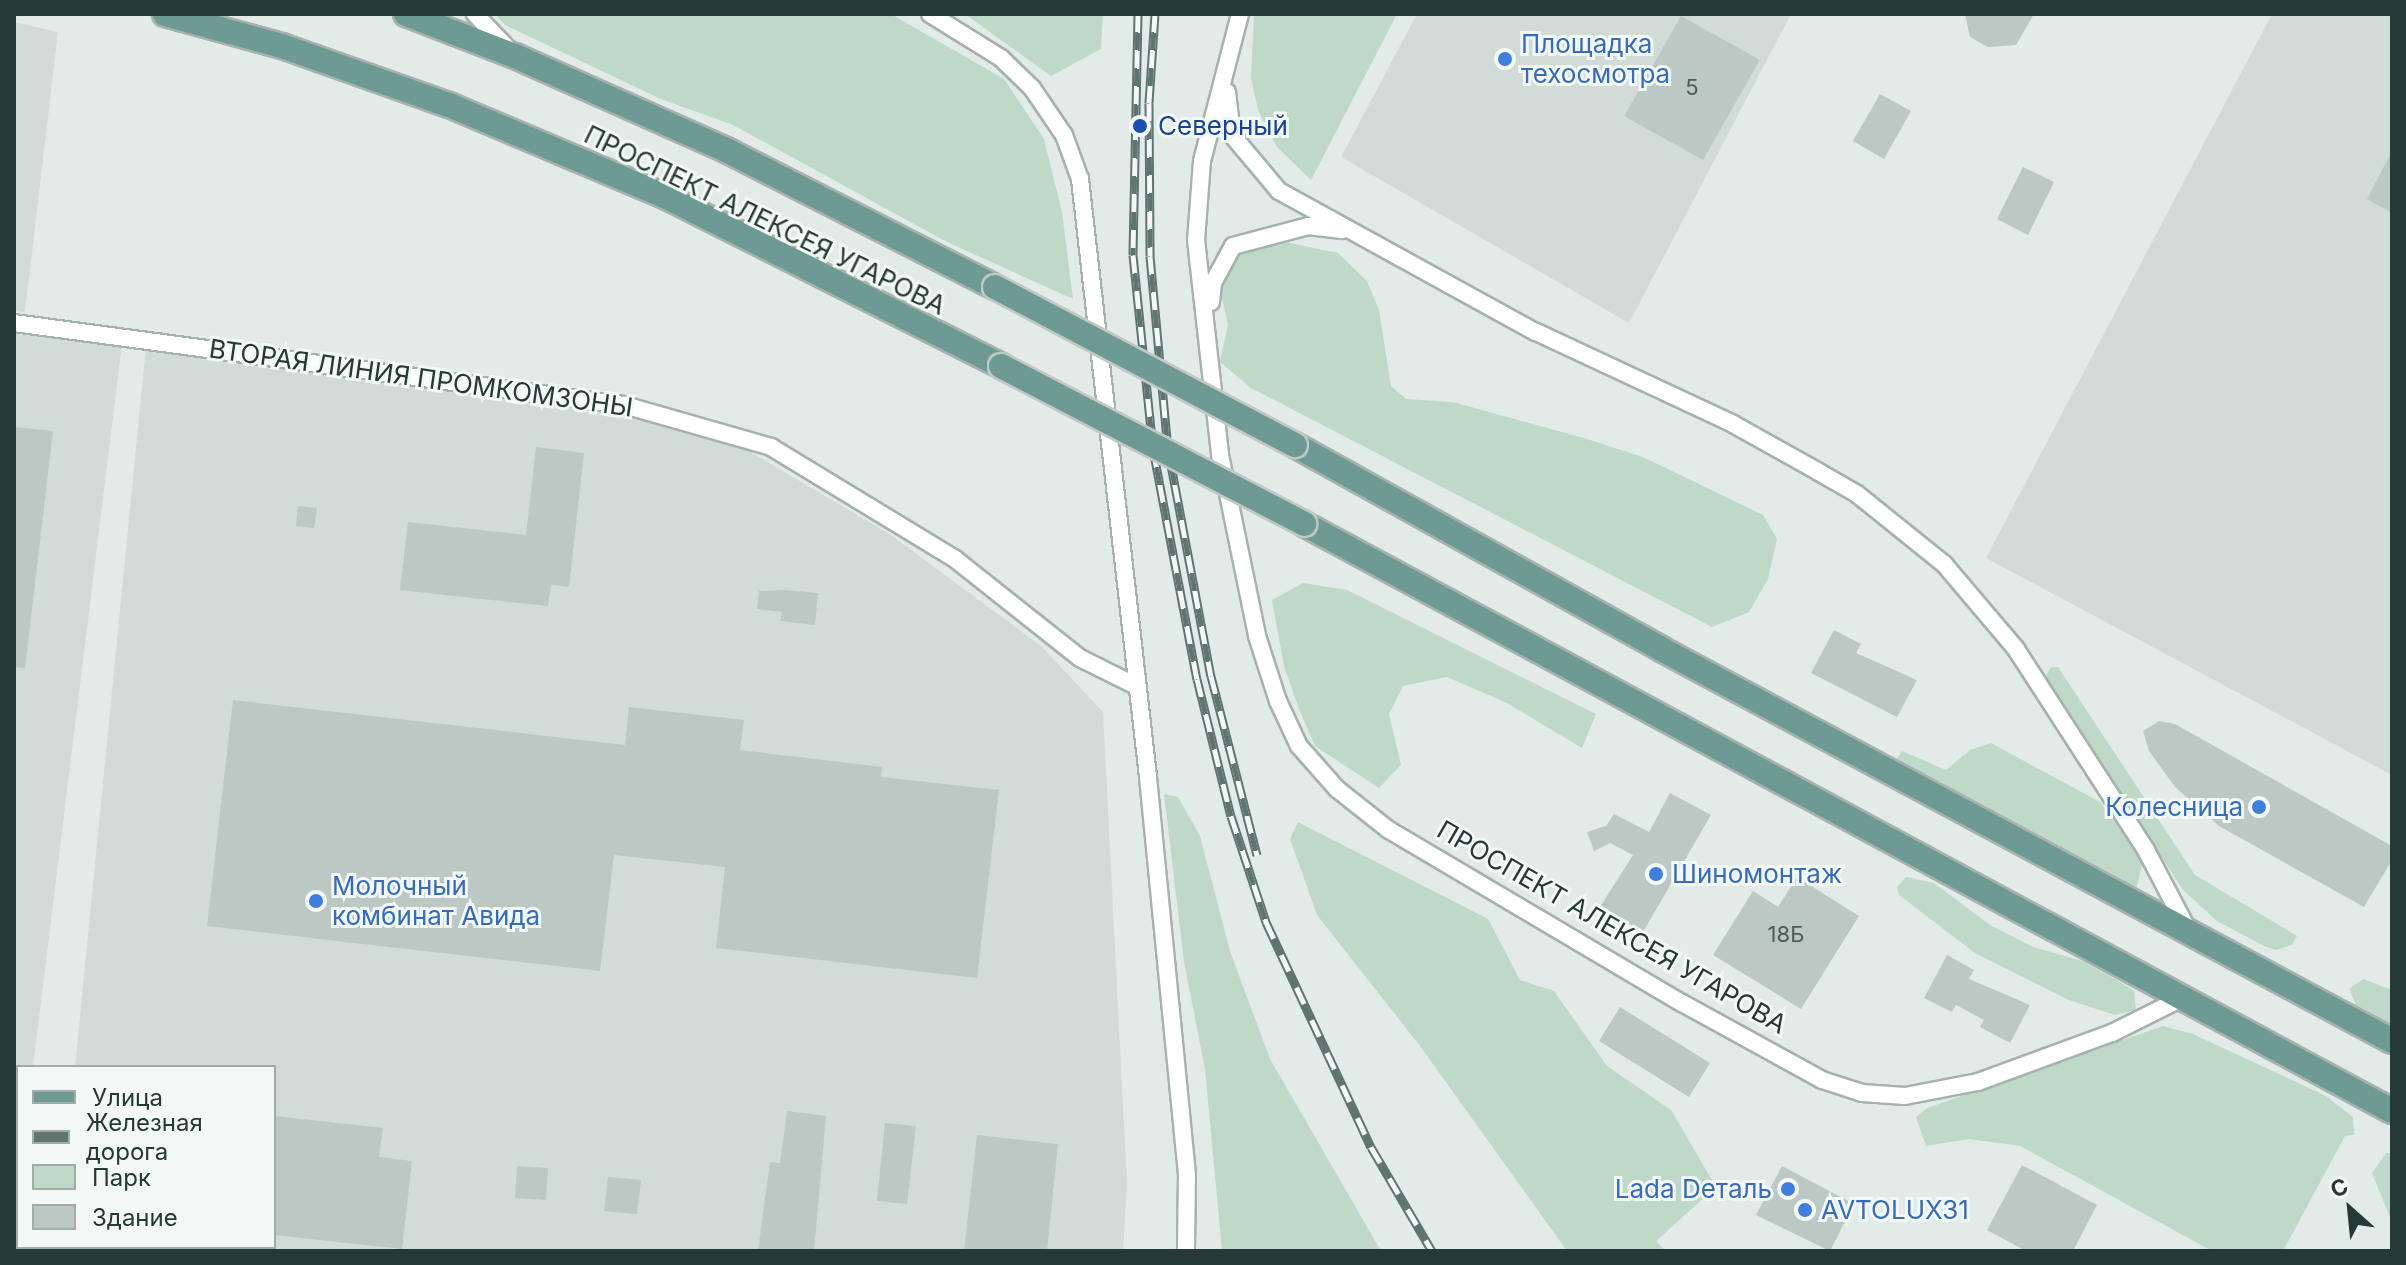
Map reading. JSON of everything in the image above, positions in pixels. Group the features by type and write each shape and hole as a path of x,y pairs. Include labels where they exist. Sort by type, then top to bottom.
{"main road":[{"name":"ПРОСПЕКТ АЛЕКСЕЯ УГАРОВА","path":"165,14 282,46 478,117 667,197 1304,524 2392,1111"},
{"name":"ПРОСПЕКТ АЛЕКСЕЯ УГАРОВА","path":"406,14 515,56 728,151 995,287 1295,445 2392,1041"}],"street":[{"path":"475,14 515,56"},
{"path":"930,14 1001,58 1032,88 1064,135 1080,179 1187,1175 1186,1251"},
{"name":"ПРОСПЕКТ АЛЕКСЕЯ УГАРОВА","path":"1240,14 1202,161 1196,240 1208,323 1220,455 1257,636 1299,746 1337,789 1389,830 1682,1003 1822,1080 1862,1093 1905,1096 1978,1082 2112,1033 2182,998"},
{"name":"ПРОСПЕКТ АЛЕКСЕЯ УГАРОВА","path":"1227,62 1226,109 1232,135 1279,191 1536,332 1733,424 1817,471 1857,494 1944,564 2016,649 2146,850 2190,933"},
{"name":"ПРОСПЕКТ АЛЕКСЕЯ УГАРОВА","path":"1208,323 1213,283 1233,246 1308,226 1352,231"},
{"name":"ВТОРАЯ ЛИНИЯ ПРОМКОМЗОНЫ","path":"14,323 624,405 771,447 955,559 1080,658 1136,686"}],"shaded area":[{"path":"1417,14 1791,14 1629,323 1341,157"},
{"path":"2272,14 2392,14 2392,775 1986,558"},
{"path":"14,22 58,32 25,312 14,311"},
{"path":"14,334 122,344 33,1065 16,1065 14,1226"},
{"path":"146,346 567,398 732,441 891,535 1041,646 1103,712 1127,1183 1123,1251 56,1251 276,1249 276,1065 75,1065"}],"green space":[{"path":"495,14 891,14 1004,79 1044,139 1062,212 1073,299 947,242 733,125 661,99 505,25"},
{"path":"965,14 1103,14 1101,49 1051,76"},
{"path":"1254,14 1397,14 1311,180 1277,147 1258,110 1251,78"},
{"path":"1267,238 1338,253 1367,281 1379,310 1391,386 1406,399 1453,402 1643,457 1763,515 1777,539 1768,579 1749,612 1712,627 1251,388 1220,362 1228,325 1217,275 1239,252"},
{"path":"1303,583 1347,590 1596,714 1582,748 1507,703 1447,677 1403,686 1389,714 1401,765 1379,788 1315,746 1299,709 1284,666 1272,600"},
{"path":"2051,667 2058,667 2195,875 2297,936 2292,945 2276,950 2264,946 2217,921 2183,890 2045,677"},
{"path":"1991,743 2100,802 2137,852 2142,866 2136,889 1896,760 1902,751 1946,770 1970,750"},
{"path":"1164,794 1178,797 1200,836 1230,951 1270,1059 1381,1251 1222,1251 1205,1069 1184,962"},
{"path":"1298,822 1488,919 1520,980 1554,991 1607,1066 1671,1110 1716,1187 1656,1241 1666,1251 1567,1251 1420,1046 1317,915 1290,839"},
{"path":"1906,877 1934,883 1990,925 2033,947 2082,961 2117,980 2134,991 2136,1010 2115,1015 2069,1000 1975,953 1899,895 1897,887"},
{"path":"2363,979 2392,990 2392,1025 2356,1005 2349,989"},
{"path":"2163,1026 2193,1034 2326,1096 2353,1117 2354,1135 2345,1136 2283,1251 2212,1251 2020,1146 1969,1139 1926,1146 1916,1117 1927,1108"},
{"path":"2386,1153 2392,1153 2392,1222 2372,1173"}],"building":[{"path":"1965,14 2034,14 2016,45 1988,47 1970,37"},
{"path":"1681,16 1760,60 1703,160 1624,116"},
{"path":"1880,94 1911,111 1884,159 1853,141"},
{"path":"2392,151 2392,213 2367,199"},
{"path":"2023,167 2054,182 2028,235 1997,219"},
{"path":"14,427 53,431 25,668 14,667"},
{"path":"536,447 584,453 569,587 551,585 548,606 400,590 408,522 526,535"},
{"path":"298,506 317,508 314,528 296,526"},
{"path":"759,591 818,593 815,625 780,621 782,612 757,609"},
{"path":"1834,630 1861,644 1856,653 1917,680 1897,717 1811,673"},
{"path":"233,700 625,745 629,707 744,720 740,750 882,767 881,777 999,790 977,978 716,948 725,867 614,855 600,971 207,926"},
{"name":"Колесница","path":"2159,721 2175,724 2392,846 2392,860 2364,907 2219,826 2175,787 2149,751 2143,731"},
{"path":"1670,793 1711,815 1643,932 1600,907 1633,855 1610,843 1594,851 1587,832 1606,826 1614,814 1649,832"},
{"path":"1797,877 1859,916 1801,1009 1713,955 1753,891 1778,907"},
{"path":"1947,955 1974,970 1969,979 2030,1005 2010,1043 1980,1027 1984,1020 1956,1005 1952,1012 1924,998"},
{"path":"1620,1007 1710,1063 1689,1097 1599,1041"},
{"path":"787,1111 826,1116 814,1251 758,1251 770,1162 780,1163"},
{"path":"276,1116 383,1128 379,1157 412,1161 402,1249 276,1235"},
{"path":"885,1123 916,1126 907,1204 877,1201"},
{"path":"977,1135 1058,1144 1047,1251 964,1251"},
{"path":"2022,1165 2097,1205 2073,1251 2026,1251 1987,1230"},
{"path":"517,1166 548,1168 546,1200 515,1198"},
{"name":"AVTOLUX31","path":"1782,1166 1854,1204 1830,1251 1756,1215"},
{"path":"608,1177 641,1180 637,1214 604,1211"}],"railway":[{"path":"1138,14 1133,255 1153,449 1197,679 1231,816 1266,922 1371,1147 1432,1251"},
{"path":"1155,14 1149,103 1150,256 1168,449 1211,676 1257,855"}],"place":[{"name":"Площадка техосмотра","path":"1505,59"},
{"name":"Северный","path":"1140,126"},
{"name":"Колесница","path":"2259,807"},
{"name":"Шиномонтаж","path":"1656,874"},
{"name":"Молочный комбинат Авида","path":"316,901"},
{"name":"Lada Dеталь","path":"1788,1189"},
{"name":"AVTOLUX31","path":"1805,1210"}]}
